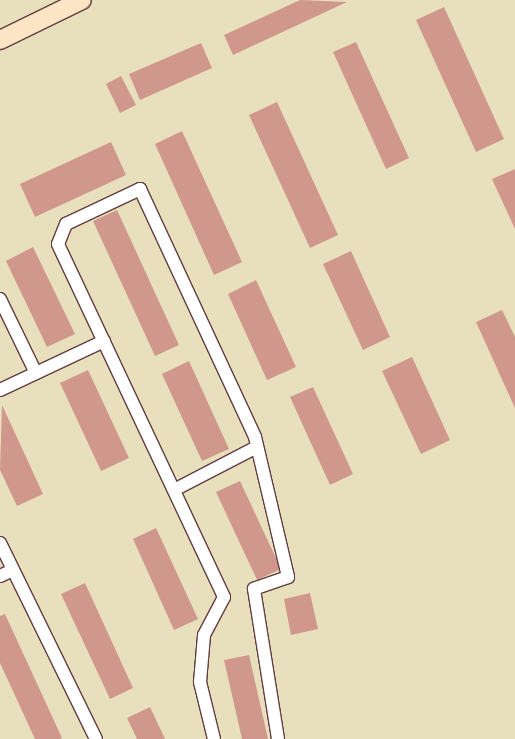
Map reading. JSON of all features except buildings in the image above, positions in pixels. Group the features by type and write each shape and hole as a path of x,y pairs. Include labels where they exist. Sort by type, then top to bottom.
{"street":[{"path":"0,40 82,0"},
{"path":"214,739 200,682 204,635 224,597 58,244 66,224 140,188 257,447 288,577 254,590 278,739"},
{"path":"0,299 36,373"},
{"path":"0,390 104,341"},
{"path":"174,490 257,447"},
{"path":"0,543 96,739"},
{"path":"0,576 13,570"}]}
